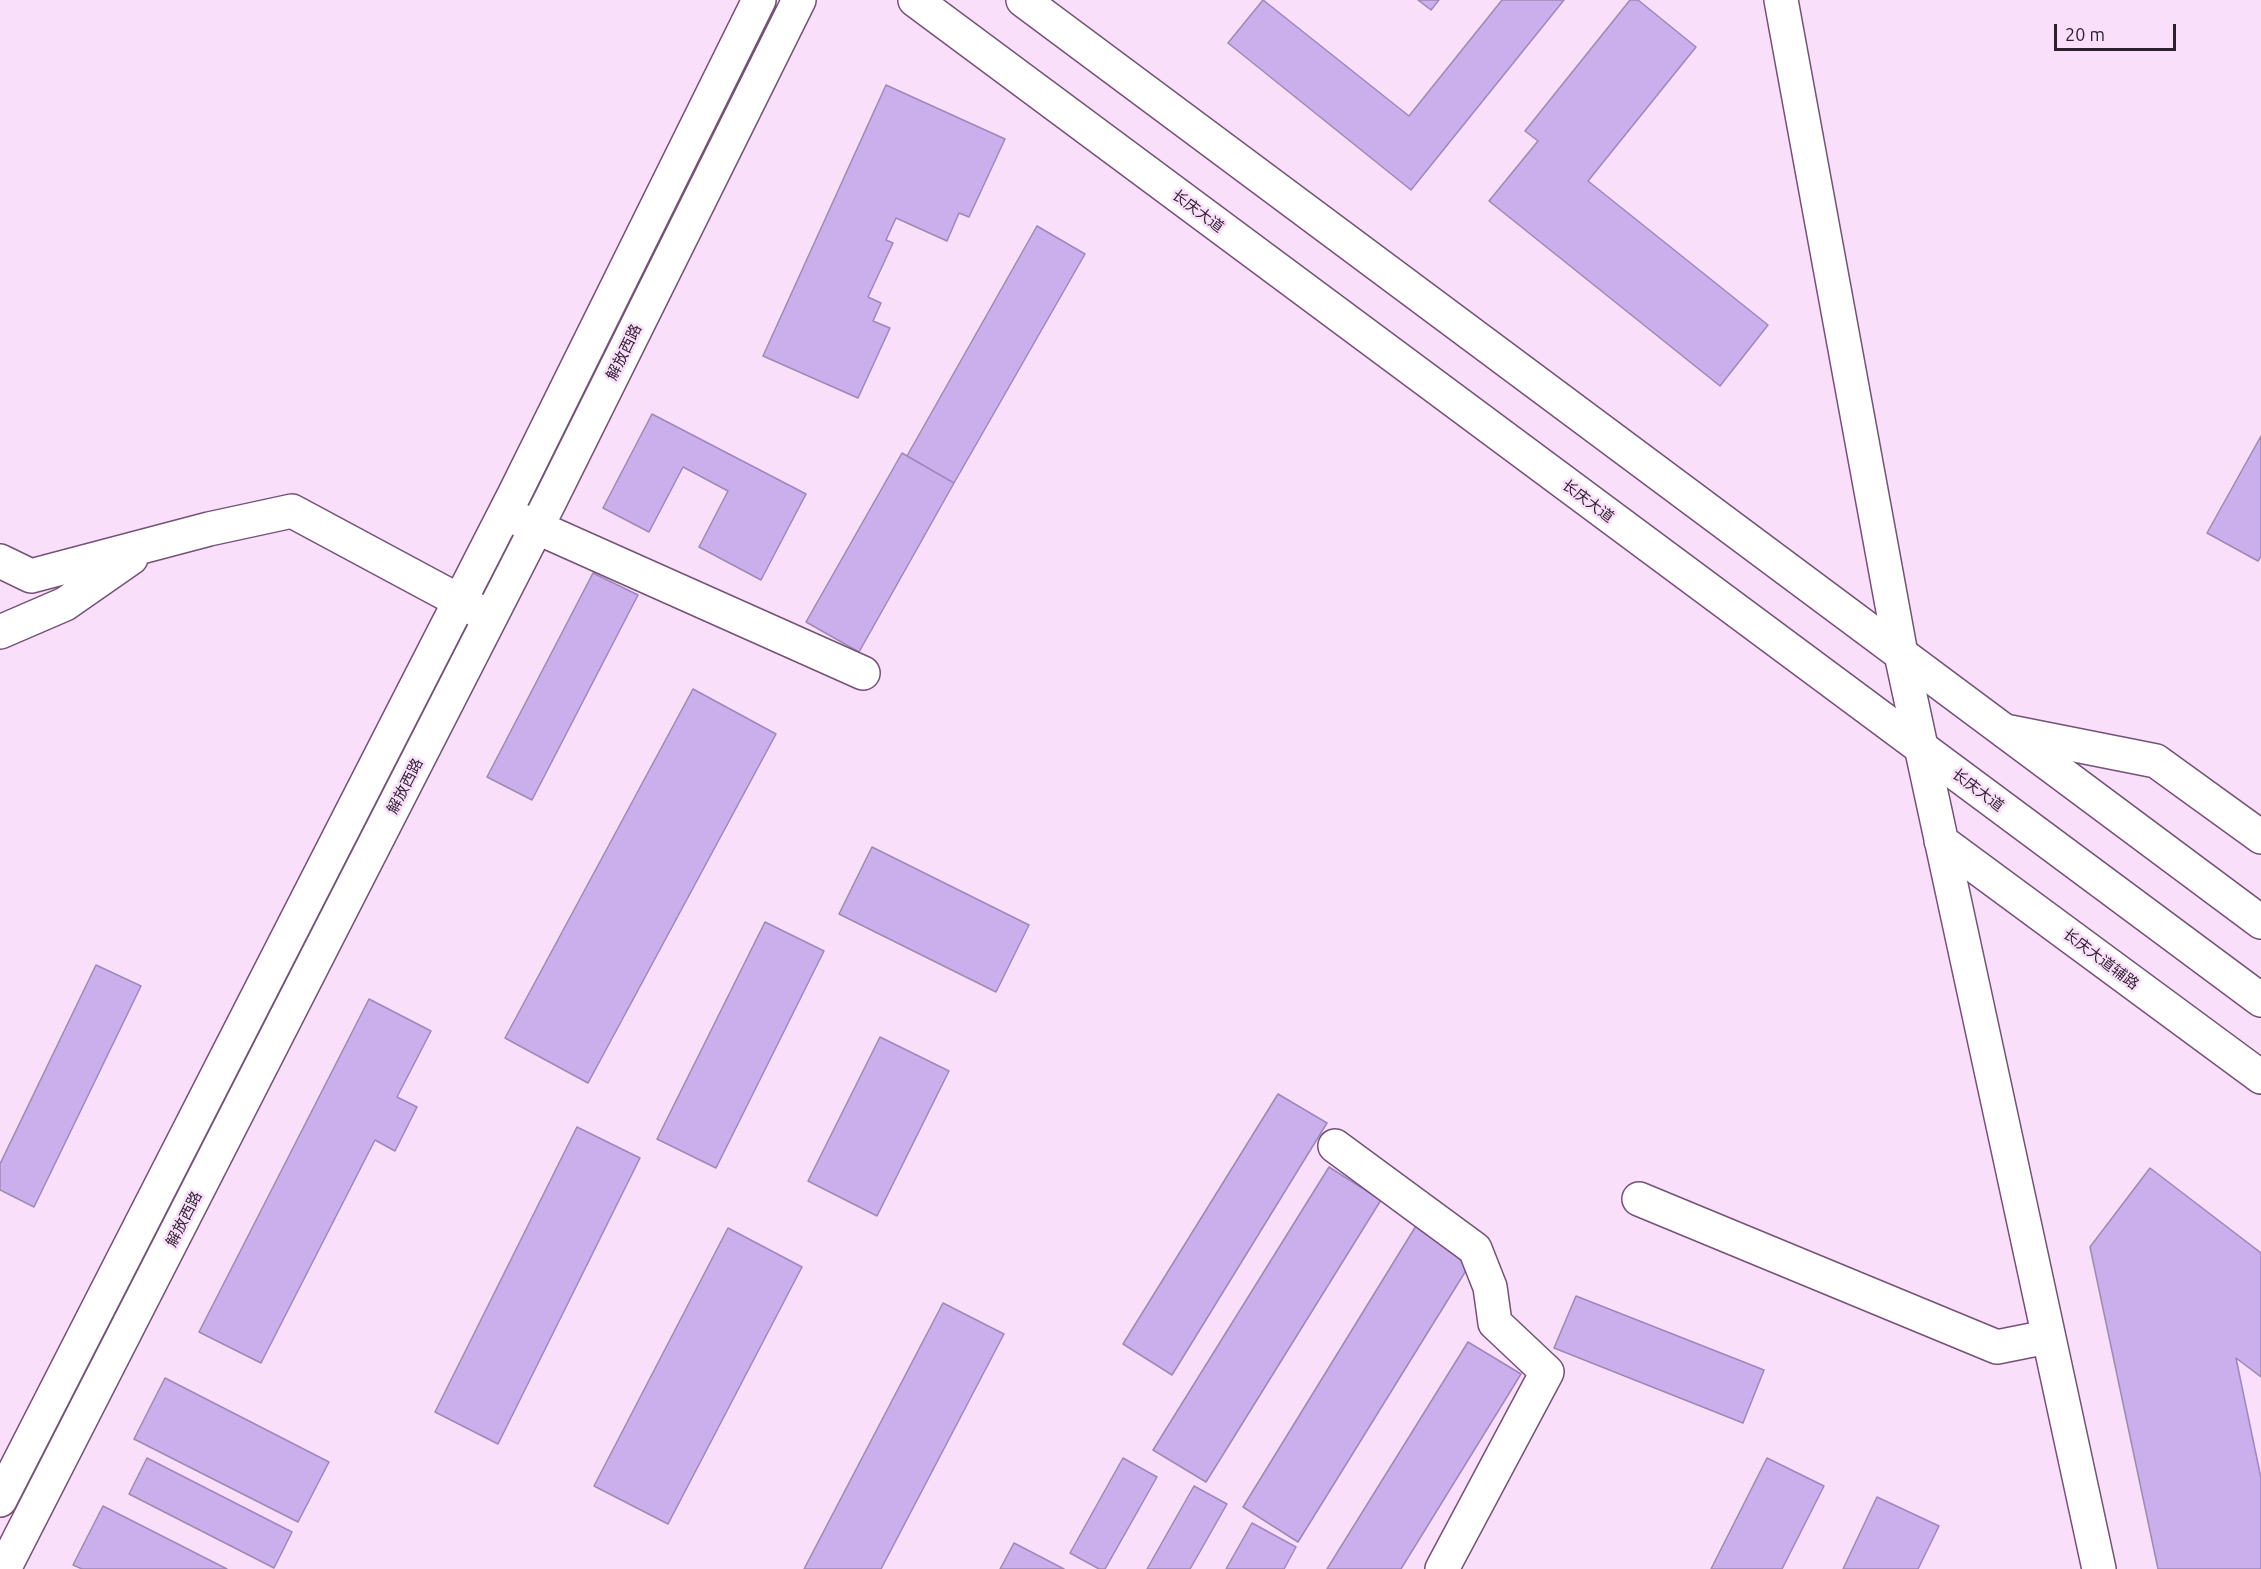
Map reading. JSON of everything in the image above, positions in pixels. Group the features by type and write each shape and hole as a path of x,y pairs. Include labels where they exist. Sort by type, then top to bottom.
{"street":[{"path":"0,1500 505,513 759,0"},
{"name":"解放西路","path":"4,1569 537,527 799,0"},
{"name":"长庆大道","path":"915,0 2261,1000"},
{"path":"1023,0 2261,922"},
{"path":"1781,0 1901,654 2099,1569"},
{"path":"0,561 31,576 209,529 292,511 490,617"},
{"path":"505,513 863,673"},
{"path":"0,632 65,604 150,545"},
{"path":"2005,731 2156,761 2261,837"},
{"name":"长庆大道辅路","path":"1941,841 2261,1077"},
{"path":"1335,1146 1475,1250 1490,1287 1495,1323 1547,1372 1442,1569"},
{"path":"1639,1199 1997,1347 2048,1336"}],"building":[{"path":"1263,0 1409,116 1502,0 1564,0 1411,190 1228,43"},
{"path":"1418,0 1439,0 1431,10"},
{"path":"1630,0 1638,0 1696,47 1588,181 1768,325 1720,386 1489,201 1538,141 1525,131"},
{"path":"886,85 1005,139 969,217 959,213 947,241 896,218 886,240 893,243 868,297 881,303 873,321 890,328 858,398 763,356"},
{"path":"1037,226 1085,254 954,483 907,456"},
{"path":"652,414 806,494 761,580 699,547 728,491 683,467 649,532 603,508"},
{"path":"2261,436 2261,556 2258,561 2207,533"},
{"path":"902,453 954,483 859,652 806,622"},
{"path":"593,573 638,595 532,800 487,777"},
{"path":"693,689 776,734 588,1083 505,1038"},
{"path":"872,847 1029,925 996,992 839,914"},
{"path":"765,922 824,951 716,1168 657,1139"},
{"path":"96,965 141,986 34,1207 0,1190 0,1164"},
{"path":"369,999 431,1031 397,1097 417,1107 395,1151 375,1140 261,1363 199,1332"},
{"path":"880,1037 949,1071 877,1216 808,1181"},
{"path":"1278,1094 1327,1123 1172,1375 1123,1344"},
{"path":"577,1127 640,1158 498,1444 435,1412"},
{"path":"1329,1167 1381,1200 1206,1482 1153,1450"},
{"path":"2150,1168 2261,1253 2261,1377 2236,1358 2261,1478 2261,1569 2158,1569 2090,1247"},
{"path":"1419,1221 1475,1256 1298,1542 1243,1507"},
{"path":"728,1228 802,1267 668,1524 594,1486"},
{"path":"1576,1296 1764,1370 1743,1423 1554,1348"},
{"path":"943,1303 1004,1334 881,1569 804,1569"},
{"path":"1468,1342 1521,1374 1401,1569 1327,1569"},
{"path":"165,1378 329,1462 298,1522 134,1439"},
{"path":"147,1458 292,1532 274,1568 129,1494"},
{"path":"1123,1458 1157,1477 1105,1569 1099,1569 1070,1553"},
{"path":"1767,1458 1824,1486 1782,1569 1711,1569"},
{"path":"1194,1486 1227,1504 1190,1569 1147,1569"},
{"path":"1877,1497 1939,1526 1918,1569 1843,1569"},
{"path":"103,1506 227,1569 82,1569 73,1565"},
{"path":"1252,1523 1296,1547 1284,1569 1226,1569"},
{"path":"1014,1543 1064,1569 1000,1569"}]}
